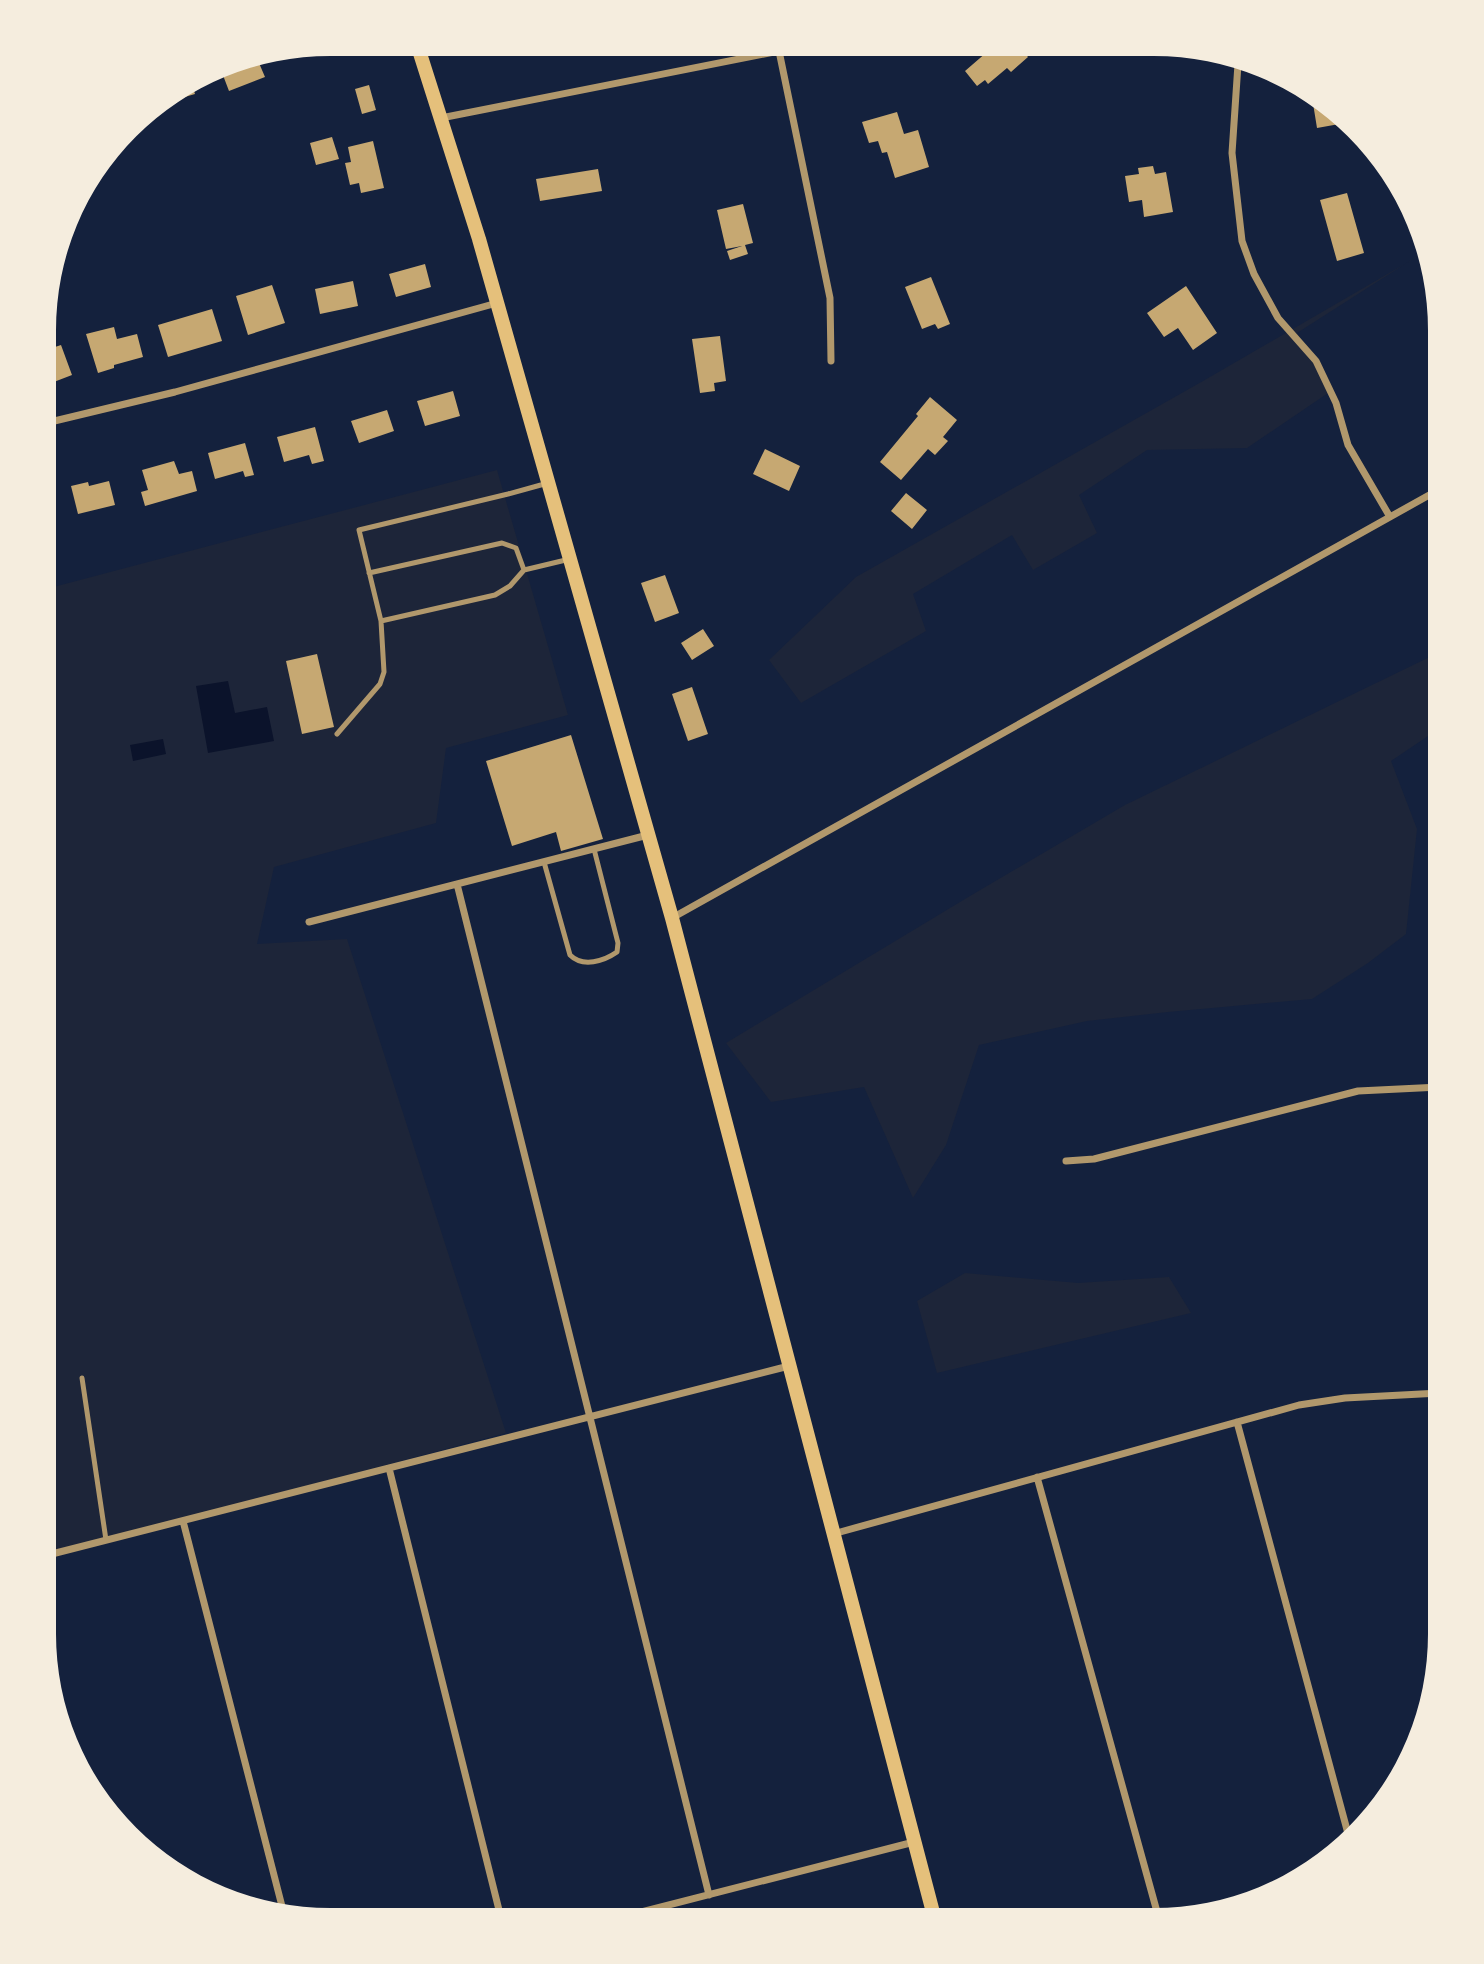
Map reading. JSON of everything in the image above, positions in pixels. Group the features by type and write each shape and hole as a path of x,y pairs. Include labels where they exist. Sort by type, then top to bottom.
{"main road":[{"path":"421,56 498,303 672,918 932,1908"}],"street":[{"path":"441,118 754,56"},
{"path":"780,56 830,298 831,360"},
{"path":"1237,69 1232,153 1242,241 1254,274 1279,318 1316,361 1336,403 1348,445 1390,517"},
{"path":"56,421 175,393 498,303"},
{"path":"672,918 1428,496"},
{"path":"309,922 648,835"},
{"path":"457,884 709,1895"},
{"path":"1066,1161 1094,1159 1358,1090 1428,1087"},
{"path":"56,1553 789,1366"},
{"path":"833,1534 1299,1405 1345,1398 1428,1395"},
{"path":"1237,1422 1347,1829"},
{"path":"389,1468 499,1908"},
{"path":"1037,1477 1157,1908"},
{"path":"183,1521 281,1904"},
{"path":"658,1908 915,1842"}],"lane":[{"path":"337,734 380,684 384,672 381,621 359,530 548,482"},
{"path":"369,573 502,543 516,548 524,570"},
{"path":"381,621 495,595 510,586 524,570 570,559"},
{"path":"544,862 570,956 576,961 589,963 608,958 617,952 618,943 594,849"},
{"path":"82,1378 106,1540"}],"shaded area":[{"path":"1407,263 1297,333 1334,389 1247,448 1147,450 1079,495 1097,533 1033,570 1012,535 913,594 926,631 801,703 769,660 856,577"},
{"path":"497,470 568,715 446,748 436,823 274,867 257,944 347,939 506,1433 56,1553 56,586"},
{"path":"1428,658 1428,736 1391,761 1417,829 1406,934 1368,963 1312,999 1087,1021 979,1045 946,1145 913,1198 864,1087 771,1102 726,1043 970,896 1125,805"},
{"path":"228,681 235,713 267,707 274,741 208,753 196,686"},
{"path":"163,739 166,754 133,761 130,745"},
{"path":"965,1273 1078,1283 1169,1277 1191,1313 937,1373 917,1301"}],"building":[{"path":"982,56 1028,57 1011,72 1007,68 988,84 985,80 977,86 965,71"},
{"path":"260,65 265,77 229,91 224,78"},
{"path":"369,85 376,110 362,114 355,89"},
{"path":"1314,108 1336,125 1317,128"},
{"path":"897,112 904,134 918,130 929,167 895,178 887,152 882,153 878,141 869,143 862,122"},
{"path":"332,137 339,159 316,165 310,143"},
{"path":"373,141 384,188 361,193 359,183 350,185 345,163 351,162 348,147"},
{"path":"1153,166 1155,174 1166,172 1173,212 1144,217 1142,200 1129,202 1125,176 1139,174 1138,168"},
{"path":"598,169 602,191 540,201 536,179"},
{"path":"1347,193 1364,253 1337,261 1320,200"},
{"path":"743,204 753,243 745,245 748,254 730,260 727,251 742,246 726,249 717,210"},
{"path":"425,264 431,287 396,297 389,274"},
{"path":"931,277 950,324 938,329 935,324 922,329 905,287"},
{"path":"353,281 358,306 320,314 315,289"},
{"path":"272,285 285,323 248,335 236,296"},
{"path":"1186,286 1217,333 1193,350 1178,328 1164,337 1147,313"},
{"path":"212,309 222,341 168,357 158,325"},
{"path":"114,327 117,339 137,334 143,357 114,365 114,368 98,373 86,334"},
{"path":"720,336 726,381 714,383 715,391 700,393 692,339"},
{"path":"61,345 72,375 56,381 56,347"},
{"path":"453,391 460,416 425,426 417,401"},
{"path":"930,397 957,420 943,437 948,441 935,455 928,449 901,480 880,462"},
{"path":"387,410 394,431 359,443 351,421"},
{"path":"315,427 324,461 312,464 309,455 284,462 277,437"},
{"path":"245,443 254,475 245,477 243,471 215,479 208,453"},
{"path":"765,449 800,466 789,491 753,474"},
{"path":"174,461 179,474 192,471 197,491 145,506 141,492 148,490 142,470"},
{"path":"109,481 115,505 78,514 71,486 88,482 89,486"},
{"path":"906,493 927,510 912,529 891,511"},
{"path":"665,575 679,613 655,622 641,583"},
{"path":"703,629 714,646 692,660 681,643"},
{"path":"317,654 334,727 302,734 286,661"},
{"path":"692,687 708,734 688,741 672,694"},
{"path":"571,735 603,839 561,851 556,832 512,846 486,761"}]}
